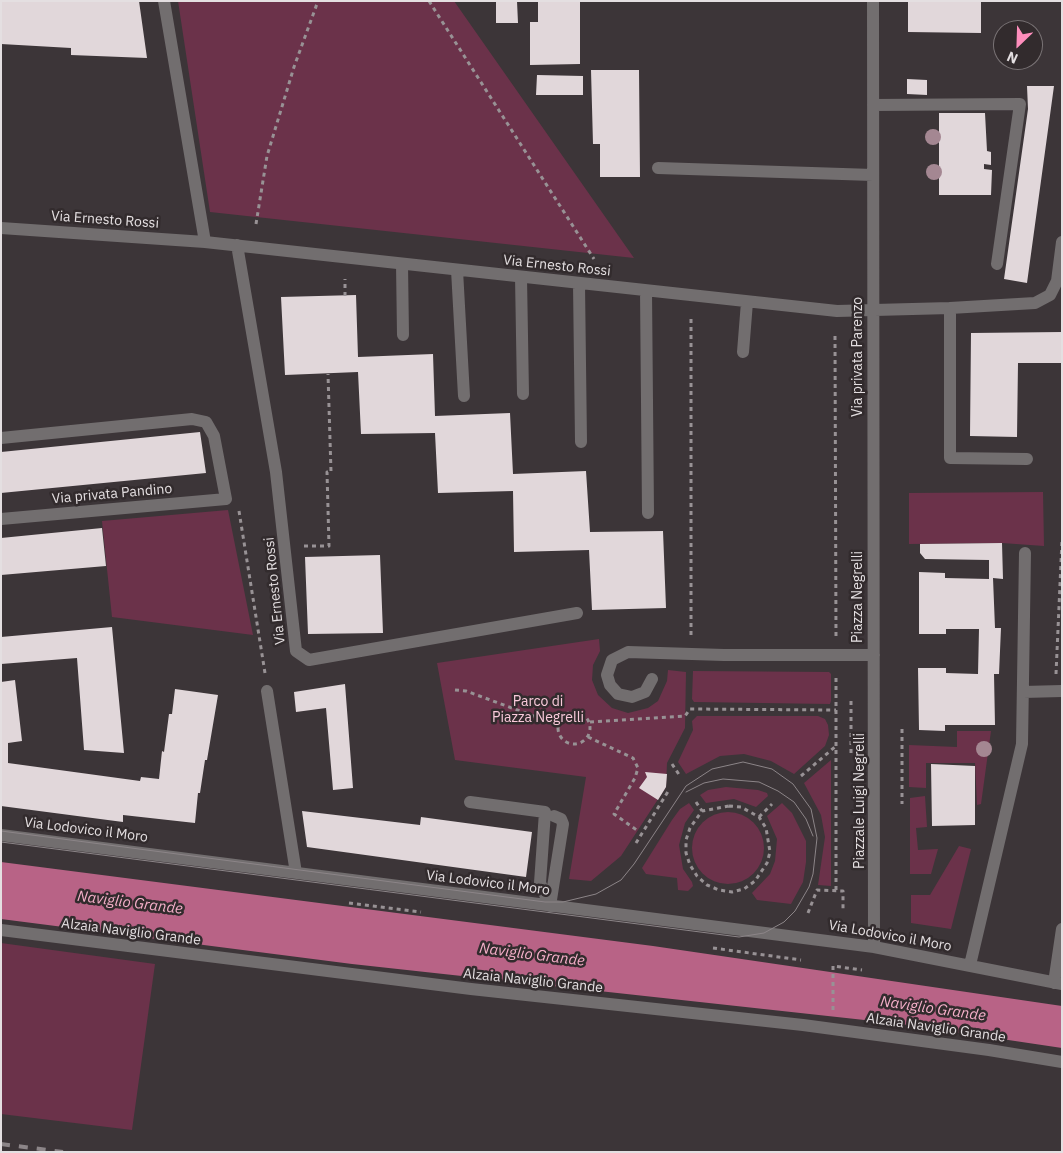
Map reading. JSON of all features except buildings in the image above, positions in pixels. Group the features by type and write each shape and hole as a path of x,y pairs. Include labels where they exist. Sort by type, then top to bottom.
{"street":[{"path":"164,1 205,242"},
{"name":"Via privata Parenzo","path":"873,1 873,540"},
{"path":"873,105 1020,104 997,264"},
{"path":"658,168 873,175"},
{"name":"Via Ernesto Rossi","path":"1,228 237,245 837,312 873,312 1035,303 1050,295 1057,281 1062,242"},
{"name":"Via Ernesto Rossi","path":"237,245 276,472 296,651 309,660 576,613"},
{"path":"402,264 403,335"},
{"path":"457,270 464,396"},
{"path":"521,277 523,394"},
{"path":"579,284 581,442"},
{"path":"646,291 648,513"},
{"path":"743,352 747,302"},
{"path":"950,308 950,458 1027,459"},
{"path":"1,438 192,419 206,422 214,436 226,499"},
{"name":"Via privata Pandino","path":"1,519 226,499"},
{"name":"Piazza Negrelli","path":"873,540 874,654"},
{"path":"970,965 1022,744 1025,553"},
{"path":"652,679 645,692 632,697 618,694 610,685 607,675 612,660 628,652 874,654"},
{"name":"Piazzale Luigi Negrelli","path":"874,654 874,947"},
{"path":"267,691 296,873"},
{"path":"1023,692 1062,691"},
{"path":"470,802 545,812 540,883 550,906"},
{"path":"550,906 563,824 561,819 554,816"},
{"name":"Via Lodovico il Moro","path":"1,835 874,947 1058,983"},
{"path":"1058,983 1062,929"},
{"name":"Alzaia Naviglio Grande","path":"1,930 471,989 804,1025 989,1050 1062,1062"}],"path":[{"path":"256,224 267,156 294,67 318,1"},
{"path":"429,1 594,259"},
{"path":"345,279 345,296"},
{"path":"691,319 692,654"},
{"path":"835,336 836,890"},
{"path":"285,546 329,546 327,472 331,472 328,374"},
{"path":"226,499 238,498 267,691"},
{"path":"1045,691 1057,672 1062,540"},
{"path":"455,690 466,692 558,725"},
{"path":"851,753 852,699"},
{"path":"590,722 685,716 690,709 836,710"},
{"path":"576,712 586,717 590,722 588,737 579,744 568,744 560,736 558,725 565,715 576,712"},
{"path":"902,729 902,804"},
{"path":"588,737 633,758 638,768 635,778 614,814 638,831"},
{"path":"802,776 837,745"},
{"path":"672,764 680,776"},
{"path":"636,844 669,790"},
{"path":"696,802 702,811"},
{"path":"759,817 772,804"},
{"path":"729,806 741,807 759,817 766,828 769,840 767,863 755,881 744,890 732,892 719,890 707,885 697,876 690,865 686,853 686,840 694,819 702,811 729,806"},
{"path":"808,913 817,890 843,890 843,910"},
{"path":"349,903 422,912"},
{"path":"707,947 801,960"},
{"path":"833,1013 833,966 862,970"}],"green space":[{"path":"178,1 454,1 634,258 210,212"},
{"path":"1043,492 1044,546 1002,543 909,544 909,493"},
{"path":"228,510 253,635 112,617 102,521"},
{"name":"Parco di Piazza Negrelli","path":"599,639 600,651 593,665 592,680 598,695 612,708 628,713 648,708 658,701 667,681 668,670 686,672 685,728 667,763 666,787 621,856 591,881 569,879 586,777 455,760 437,663"},
{"path":"693,671 829,672 831,674 831,701 830,704 694,702 692,699"},
{"path":"697,716 818,716 825,719 829,735 825,746 794,774 771,761 744,754 720,756 686,774 678,762 693,730 692,721"},
{"path":"957,731 991,731 981,804 977,805 975,763 926,763 926,788 909,787 909,745 957,747"},
{"path":"831,760 831,886 818,885 825,837 821,815 804,783"},
{"path":"726,787 758,790 767,793 768,796 756,807 734,799 706,803 700,795 708,790"},
{"path":"925,796 927,827 916,828 918,850 938,849 931,874 910,874 910,798"},
{"path":"689,803 694,810 685,823 679,845 683,869 693,886 688,891 678,890 677,878 646,874 642,868 672,820 680,809"},
{"path":"782,803 792,813 806,841 806,862 803,882 791,904 757,900 752,893 770,874 775,861 777,839 767,816"},
{"path":"735,812 754,822 762,834 764,848 762,862 754,874 742,882 721,884 702,874 694,862 692,841 702,822 714,814"},
{"path":"959,846 971,849 951,929 911,923 911,895 930,895"},
{"path":"1,943 155,964 132,1130 1,1114"}],"water":[{"name":"Naviglio Grande","path":"1,862 653,946 1062,1006 1062,1048 901,1024 352,964 1,919"}],"tram line":[{"path":"1,831 545,902 563,902 596,894 621,880 634,864 686,786 712,769 743,762 772,769 793,784 811,809 817,838 813,874 809,887 795,911 784,922 764,933 739,937 1,842"},
{"path":"686,792 704,783 723,779 759,782 778,791 794,802 806,819 813,836"}],"railway":[{"path":"1,1144 63,1152"}]}
